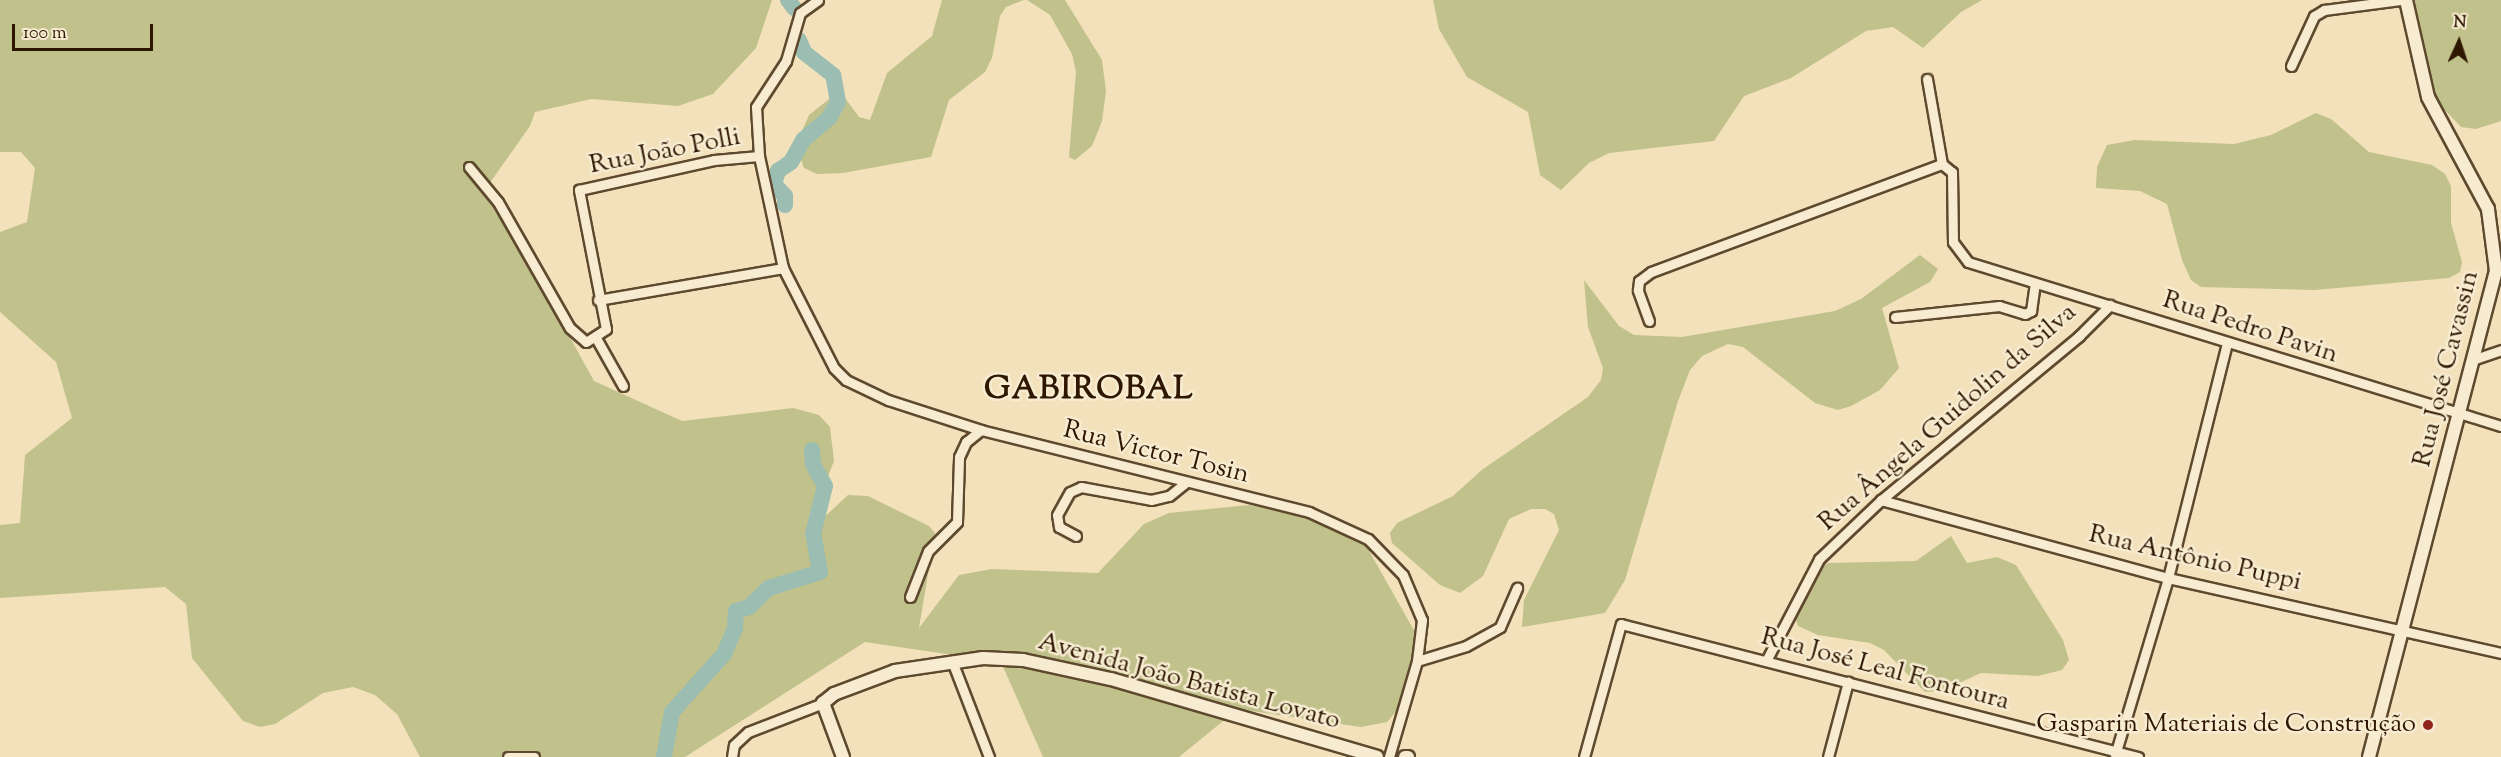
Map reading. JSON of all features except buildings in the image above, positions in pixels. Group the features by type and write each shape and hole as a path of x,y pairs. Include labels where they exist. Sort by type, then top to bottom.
{"street":[{"name":"Rua Victor Tosin","path":"818,0 800,13 786,61 756,107 759,156 783,268 826,357 846,380 888,400 981,430 1309,512 1368,539 1403,575 1417,597 1422,620 1417,661 1389,757"},
{"path":"2291,66 2314,16 2324,10 2400,0"},
{"name":"Rua José Cavassin","path":"2369,757 2475,359 2496,271 2488,209 2428,97 2406,0"},
{"path":"1649,321 1638,290 1639,281 1651,272 1942,164 1927,79"},
{"name":"Rua João Polli","path":"598,300 579,190 714,160 759,156"},
{"name":"Rua Pedro Pavin","path":"1942,164 1952,172 1953,242 1968,262 2501,426"},
{"path":"469,167 498,201 570,328 586,342 596,338 606,329 598,300 783,268"},
{"path":"1895,317 1999,306 2025,314 2031,311 2035,283"},
{"name":"Rua Ângela Guidolin da Silva","path":"1766,661 1819,559 1881,500 2079,336 2110,305"},
{"path":"596,338 623,386"},
{"path":"2115,754 2168,578 2227,343"},
{"path":"2475,359 2501,350"},
{"path":"910,597 928,551 957,522 959,457 966,442 981,430"},
{"path":"1076,536 1059,527 1056,515 1070,492 1081,487 1151,500 1169,496 1186,482"},
{"name":"Rua Antônio Puppi","path":"1881,500 2168,578 2501,653"},
{"path":"1417,661 1466,646 1500,627 1517,588"},
{"name":"Rua José Leal Fontoura","path":"1584,757 1621,624 2115,754 2138,757"},
{"name":"Avenida João Batista Lovato","path":"823,704 854,684 952,661 1023,660 1111,679 1377,757"},
{"path":"952,661 989,757"},
{"path":"1828,757 1848,682"},
{"path":"732,757 734,745 748,732 823,704 843,757"},
{"path":"508,757 533,757"}],"green space":[{"path":"0,0 772,0 756,48 713,94 678,106 591,99 535,112 530,126 487,187 594,381 682,421 793,408 819,415 830,427 834,461 805,535 848,495 868,496 929,526 935,533 919,628 959,575 992,569 1098,573 1144,524 1169,513 1249,505 1318,516 1358,537 1368,549 1420,641 1400,707 1387,722 1361,727 1238,709 1179,757 1043,757 1001,662 865,642 685,757 420,757 397,714 375,695 353,687 323,693 275,724 260,727 243,721 192,658 186,604 165,587 0,598 0,525 20,523 25,455 72,418 56,362 0,312 0,232 27,222 35,168 21,152 0,152"},
{"path":"942,0 1024,0 1006,7 1000,16 992,58 985,72 949,100 931,157 843,173 817,174 804,168 796,145 809,115 833,96 845,98 859,117 870,120 887,73 932,36"},
{"path":"1027,0 1065,0 1102,60 1106,91 1102,121 1092,146 1075,160 1069,157 1076,72 1072,54 1050,15"},
{"path":"1433,0 1982,0 1961,12 1923,48 1893,27 1866,31 1791,78 1744,96 1714,141 1609,153 1589,163 1561,190 1540,175 1528,112 1467,77 1439,29"},
{"path":"2407,0 2501,0 2501,121 2476,129 2461,127 2441,106 2429,85"},
{"path":"2316,113 2331,119 2369,152 2432,165 2445,174 2451,186 2451,223 2462,262 2460,272 2449,278 2315,290 2201,287 2191,280 2182,260 2167,204 2140,191 2096,188 2097,167 2107,145 2135,140 2234,144 2271,135"},
{"path":"1920,255 1938,269 1930,282 1882,308 1899,368 1880,390 1851,406 1838,410 1815,403 1743,347 1728,344 1702,356 1690,370 1678,401 1625,580 1605,613 1522,627 1524,600 1559,530 1554,514 1545,509 1531,509 1509,519 1483,576 1460,593 1440,585 1392,543 1390,533 1397,523 1453,496 1483,469 1588,397 1601,380 1603,368 1588,327 1584,280 1619,326 1634,335 1682,337 1835,311 1861,299"},
{"path":"1951,536 1967,563 1997,557 2016,565 2063,640 2069,660 2062,670 2038,676 1981,673 1942,691 1925,692 1884,650 1870,643 1818,635 1798,626 1794,615 1816,568 1829,563 1916,561"}],"waterway":[{"path":"788,0 794,8"},
{"path":"785,205 785,196 774,184 778,171 791,162 803,140 829,118 838,102 833,75 804,52 799,40"},
{"path":"664,757 672,712 724,654 735,628 736,611 749,607 769,588 820,572 813,534 825,486 813,464 812,450"}],"place":[{"name":"Gasparin Materiais de Construção","path":"2428,725"}],"district":[{"name":"GABIROBAL","path":"1089,390"}]}
